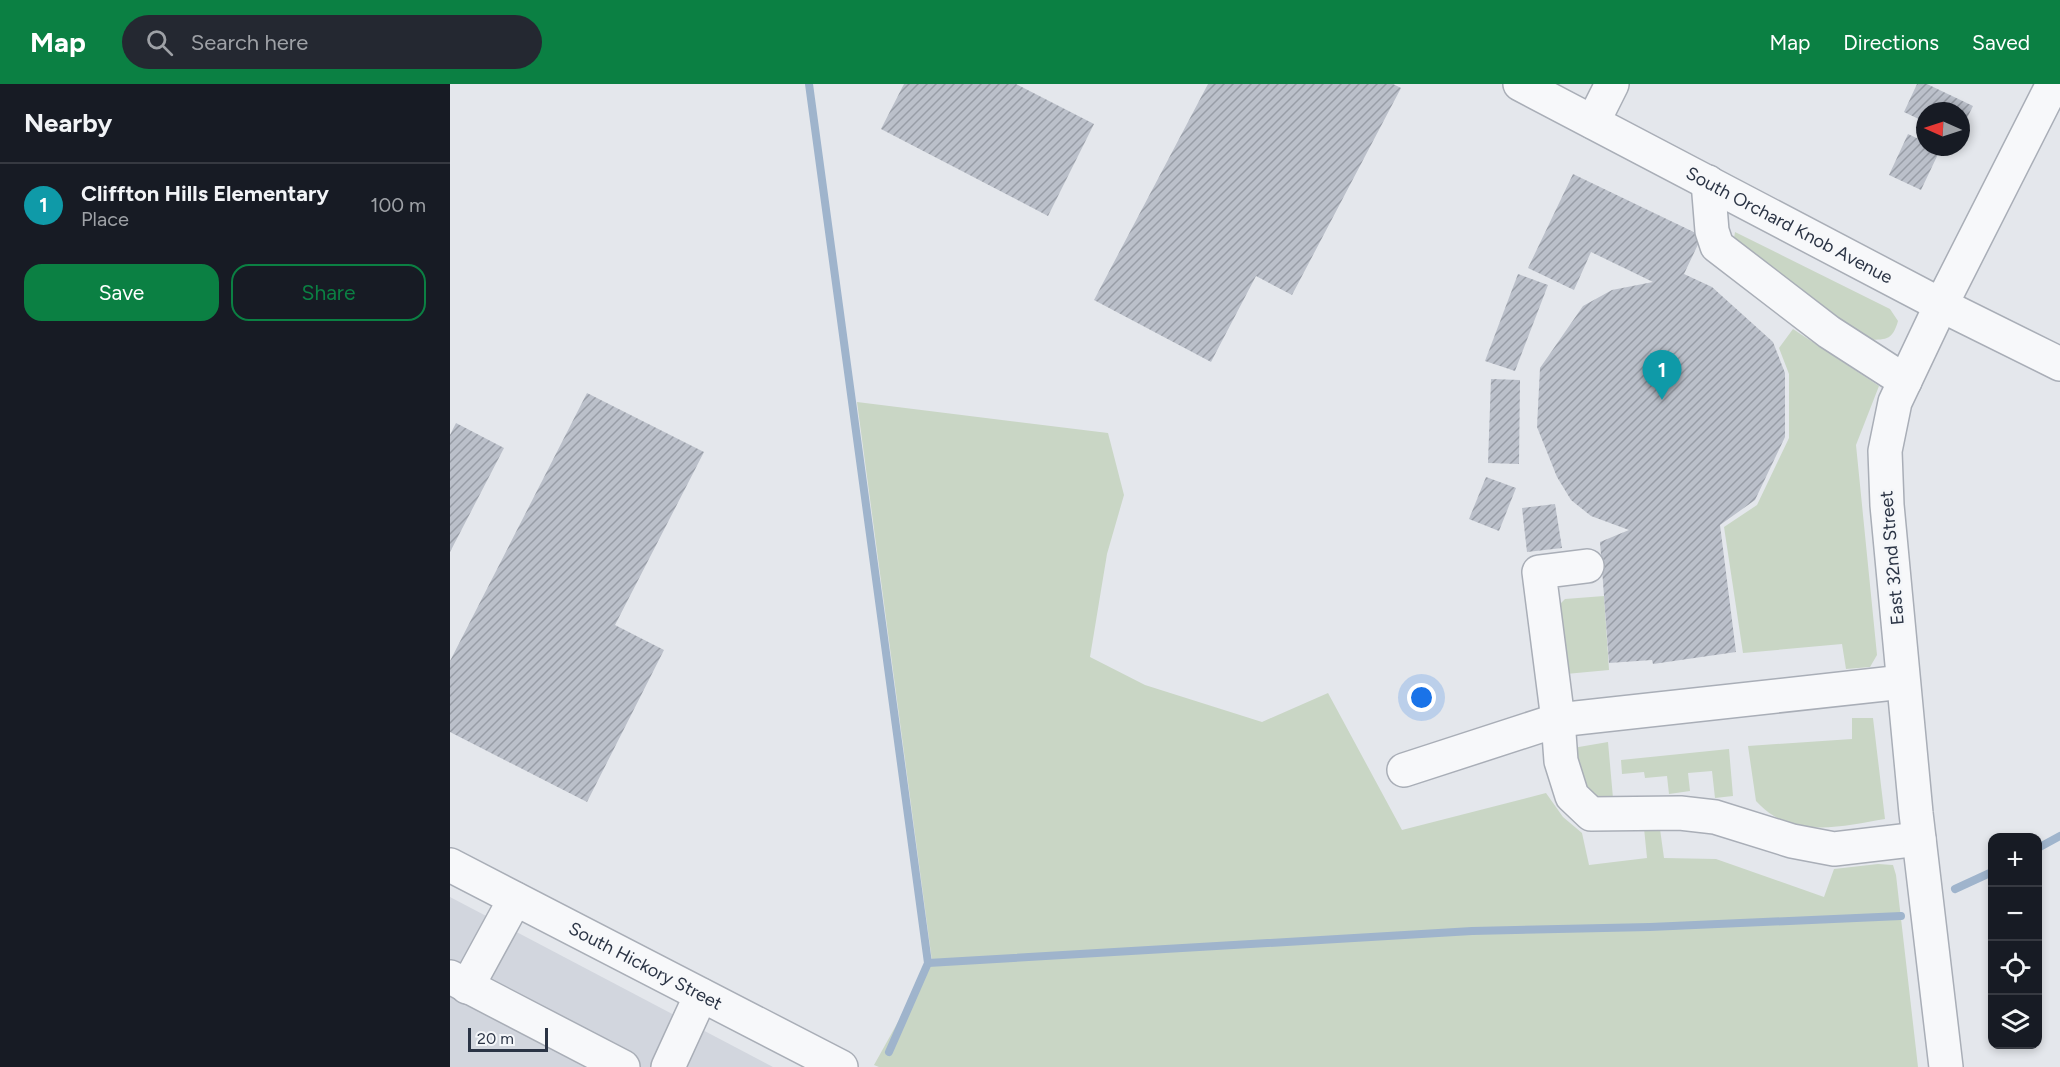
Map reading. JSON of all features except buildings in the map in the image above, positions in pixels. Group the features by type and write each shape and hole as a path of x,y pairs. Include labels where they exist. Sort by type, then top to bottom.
{"street":[{"name":"South Orchard Knob Avenue","path":"1520,84 2060,364"},
{"path":"1593,122 1612,84"},
{"name":"East 32nd Street","path":"1946,1067 1903,682 1887,505 1885,452 1895,402 1941,304 2053,84"},
{"path":"1708,182 1712,231 1717,246 1829,333 1905,381"},
{"path":"1587,566 1539,572 1558,720 1560,761 1572,796 1591,814 1680,813 1715,817 1792,841 1834,849 1919,839"},
{"path":"1404,770 1558,720 1903,682"},
{"name":"South Hickory Street","path":"450,865 842,1067"},
{"path":"515,899 458,982 623,1067"},
{"path":"668,1067 701,995"}],"shaded area":[{"path":"450,897 773,1067 450,1067"}],"green space":[{"path":"1735,232 1890,309 1898,321 1893,333 1887,338 1866,340 1733,244"},
{"path":"1793,329 1879,386 1856,445 1877,655 1870,667 1846,669 1842,644 1743,653 1724,527 1757,505 1789,438 1789,374 1779,348"},
{"path":"857,402 1108,433 1124,495 1107,554 1090,657 1145,685 1262,722 1328,693 1402,830 1546,793 1563,817 1582,833 1589,865 1647,858 1644,828 1660,829 1664,858 1716,859 1824,897 1834,869 1878,864 1893,865 1918,1067 879,1067 874,1065 932,961"},
{"path":"1604,596 1609,670 1555,675 1556,608 1565,599"},
{"path":"1852,718 1873,718 1885,819 1828,827 1800,826 1774,816 1756,801 1748,746 1852,739"},
{"path":"1608,742 1613,798 1603,799 1594,797 1588,792 1578,777 1567,749"},
{"path":"1729,749 1733,796 1715,798 1712,771 1688,773 1690,791 1669,794 1667,776 1645,778 1644,772 1622,774 1621,760"}],"waterway":[{"path":"809,84 928,963 889,1052"},
{"path":"2042,846 2060,836"},
{"path":"1955,889 1988,874"},
{"path":"928,963 1472,931 1650,927 1901,916"}],"place":[{"name":"Cliffton Hills Elementary","path":"1662,400"}]}
